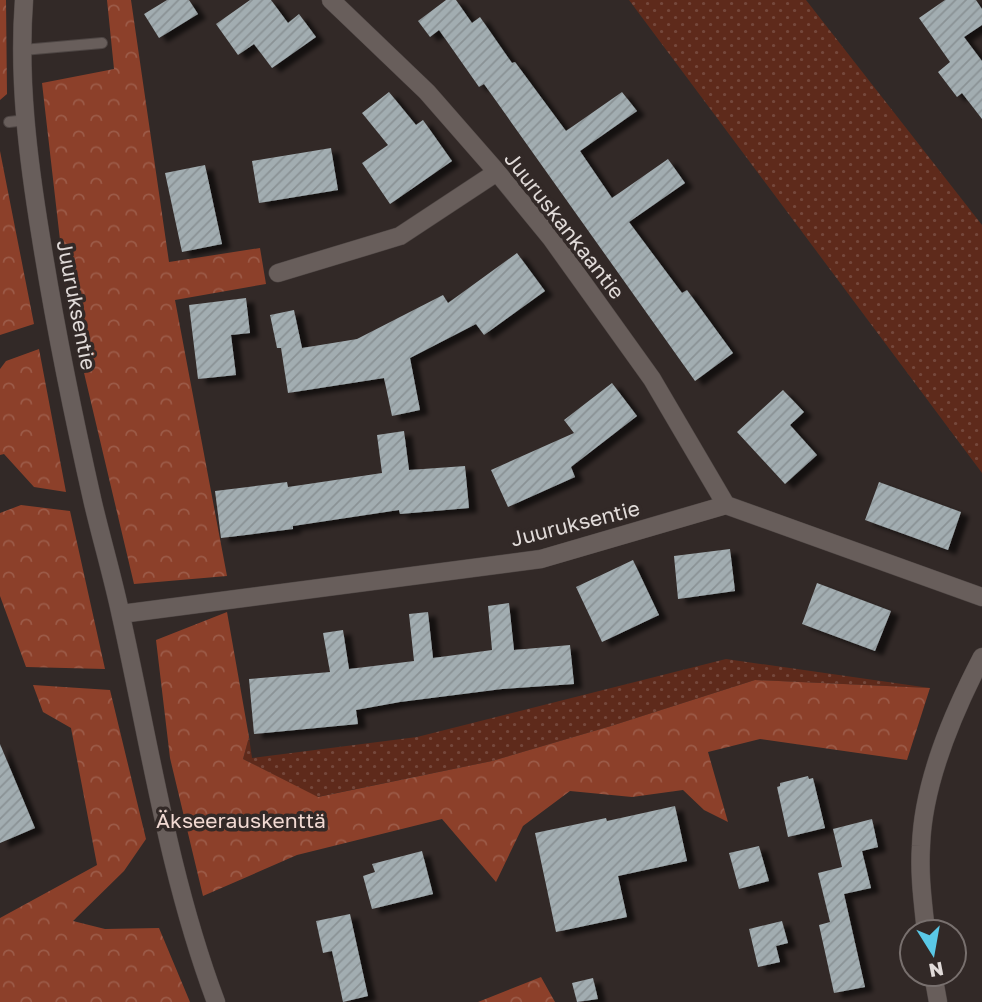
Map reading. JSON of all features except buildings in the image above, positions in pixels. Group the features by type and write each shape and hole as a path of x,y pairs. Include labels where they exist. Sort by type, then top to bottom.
{"street":[{"name":"Juuruksentie","path":"24,0 17,121 30,168 52,306 93,504 121,614 163,822 202,966 216,1002"},
{"name":"Juuruskankaantie","path":"331,0 427,92 551,238 652,379 726,505"},
{"path":"278,274 400,236 497,172"},
{"name":"Juuruksentie","path":"121,614 541,559 726,505"},
{"path":"726,505 982,597"},
{"path":"924,918 920,878 921,843 936,762 966,688 982,657"}],"lane":[{"path":"23,50 102,43"}],"shaded area":[{"path":"629,0 806,0 982,225 982,473"},
{"path":"726,659 930,688 755,680 492,761 317,797 243,759 249,737 252,758 417,737"}],"green space":[{"path":"0,0 6,0 7,94 0,100"},
{"path":"107,0 131,0 169,262 260,248 266,284 175,300 227,576 134,584 67,301 42,83 114,69"},
{"path":"0,151 34,324 0,335"},
{"path":"39,349 66,492 34,487 4,454 0,455 0,369 6,361"},
{"path":"21,505 70,511 105,669 26,667 0,596 0,513"},
{"name":"Äkseerauskenttä","path":"227,612 249,737 243,759 318,797 492,761 755,680 930,688 907,760 760,739 708,752 728,822 704,810 683,790 632,797 570,791 523,826 496,882 442,819 297,855 203,896 170,758 156,640"},
{"path":"33,685 110,690 146,839 124,871 73,921 105,929 159,928 190,1002 0,1002 0,918 97,865 71,728 43,712"},
{"path":"541,977 555,1002 478,1002"}]}
